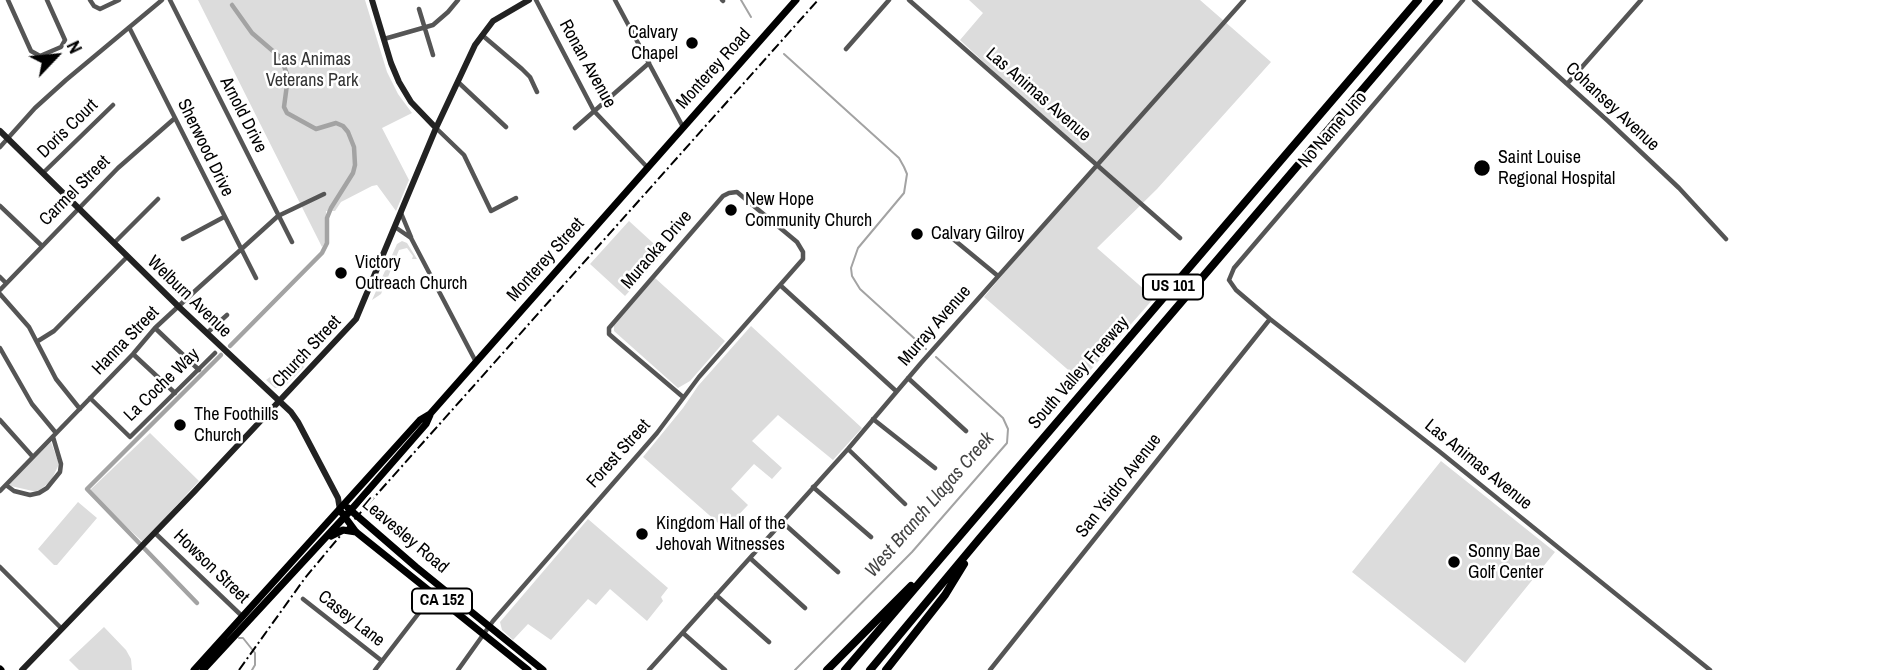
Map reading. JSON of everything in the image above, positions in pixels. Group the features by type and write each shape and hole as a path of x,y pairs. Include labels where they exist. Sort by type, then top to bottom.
{"highway":[{"name":"South Valley Freeway","path":"845,670 1418,0"},
{"name":"South Valley Freeway","path":"870,670 1439,0"},
{"path":"887,670 945,595 980,538"},
{"path":"827,670 912,585 927,574"}],"main road":[{"name":"Monterey Road","path":"683,127 796,0"},
{"name":"Monterey Street","path":"194,670 320,543 421,420 430,414 476,363 683,127"},
{"name":"Monterey Street","path":"203,670 244,619 345,511"},
{"name":"Leavesley Road","path":"345,511 543,670"},
{"name":"Leavesley Road","path":"345,511 356,532 528,670"},
{"path":"320,543 340,531 356,532"}],"street":[{"path":"8,0 35,55 42,56 65,43 65,37 47,0"},
{"path":"90,0 100,9 119,0"},
{"path":"0,147 35,108 162,0"},
{"name":"Arnold Drive","path":"170,0 292,242"},
{"path":"372,0 391,62 403,89 417,109 464,155 491,211 516,198"},
{"path":"384,39 424,29 439,21 458,0"},
{"name":"Church Street","path":"22,670 280,402 356,319 436,128 481,34 499,16 529,0"},
{"name":"Ronan Avenue","path":"536,0 594,111 648,168"},
{"path":"615,0 683,127"},
{"path":"846,49 889,0"},
{"name":"Las Animas Avenue","path":"909,0 1180,238"},
{"name":"Murray Avenue","path":"649,670 1244,0"},
{"name":"No Name Uno","path":"1229,280 1234,268 1463,0"},
{"name":"Cohansey Avenue","path":"1474,0 1679,188 1726,239"},
{"path":"1567,84 1641,0"},
{"path":"419,9 433,55"},
{"name":"Sherwood Drive","path":"130,29 256,278"},
{"path":"481,34 530,77 537,92"},
{"path":"575,128 649,63"},
{"path":"457,81 506,127"},
{"name":"Doris Court","path":"43,174 113,105"},
{"name":"Carmel Street","path":"0,292 77,208 138,148 175,118"},
{"name":"Welburn Avenue","path":"0,131 127,257 280,402 298,422 345,511"},
{"name":"Muraoka Drive","path":"683,397 609,334 609,328 693,230 729,192 737,192 797,242 803,252 803,259"},
{"name":"Hanna Street","path":"0,491 134,354 155,328 278,216 324,194"},
{"path":"114,244 158,199"},
{"path":"0,206 41,245"},
{"path":"401,212 411,238 476,363"},
{"path":"183,239 224,217"},
{"path":"396,227 411,238"},
{"path":"947,234 998,276"},
{"path":"38,341 54,331 127,257"},
{"name":"Forest Street","path":"458,670 488,626 657,433 683,397 803,259"},
{"path":"0,277 6,283"},
{"name":"Las Animas Avenue","path":"1229,280 1236,290 1270,319 1710,670"},
{"path":"780,285 897,391"},
{"path":"0,292 29,327 56,379 80,409"},
{"path":"207,333 227,315"},
{"name":"San Ysidro Avenue","path":"990,670 1270,319"},
{"path":"155,328 199,370"},
{"path":"0,348 32,404 55,435 61,464 60,472 47,488 39,493 30,495 14,491 5,485"},
{"name":"La Coche Way","path":"90,398 130,437 215,353"},
{"path":"134,354 175,393"},
{"path":"908,378 966,431"},
{"path":"873,419 935,468"},
{"path":"0,420 33,457"},
{"path":"848,449 905,504"},
{"path":"813,487 871,537"},
{"path":"781,521 838,572"},
{"name":"Howson Street","path":"155,533 244,619"},
{"path":"750,558 805,608"},
{"path":"0,567 62,629"},
{"path":"375,670 433,594 437,592 446,598 453,598"},
{"path":"716,595 769,642"},
{"name":"Casey Lane","path":"303,599 382,661"},
{"path":"683,633 725,670"}],"green space":[{"name":"Las Animas Veterans Park","path":"198,0 365,0 387,72 412,113 382,128 409,180 396,211 377,185 372,186 341,202 335,211 326,211 326,241 322,247"},
{"path":"969,0 1200,0 1271,62 1157,189 1097,248 1154,298 1081,381 984,297 1096,167 960,40 983,13"},
{"path":"629,221 664,253 625,296 590,264"},
{"path":"402,241 407,243 417,259 412,259 413,256 407,248 399,250 381,294 372,300 397,244"},
{"path":"655,278 725,341 690,381 678,388 614,331 614,325"},
{"path":"751,326 862,428 833,460 778,415 752,441 782,468 772,479 754,464 731,489 748,505 725,529 643,457 698,386"},
{"path":"301,364 304,367 283,388 275,388 266,380 270,377 276,383 282,383"},
{"path":"150,433 199,481 143,542 88,492"},
{"path":"51,442 59,464 51,481 37,492 11,486 9,483"},
{"name":"Sonny Bae Golf Center","path":"1441,461 1555,552 1465,663 1352,572"},
{"path":"78,502 97,518 57,565 54,565 38,549"},
{"path":"588,519 668,588 661,597 663,601 647,621 610,589 596,605 588,599 551,640 528,624 513,640 502,630 500,622"},
{"path":"104,627 126,650 131,659 132,670 79,670 69,660"}],"waterway":[{"name":"West Branch Llagas Creek","path":"741,0 751,17"},
{"path":"230,346 322,253 327,243 327,218 355,165 354,147 343,126 336,123 316,129 287,113 284,107 288,77 281,58 252,33 232,5"},
{"name":"West Branch Llagas Creek","path":"784,54 899,158 904,167 907,174 904,193 858,248 851,268 852,276 860,289 926,349"},
{"path":"197,603 87,489 221,355"},
{"name":"West Branch Llagas Creek","path":"795,670 912,552 1007,443 1008,429 1003,418 936,357"},
{"path":"239,638 243,638 255,653 252,670"}],"railway":[{"path":"239,670 305,578 345,530 818,0"}],"place":[{"name":"Calvary Chapel","path":"692,43"},
{"name":"Saint Louise Regional Hospital","path":"1482,168"},
{"name":"New Hope Community Church","path":"731,210"},
{"name":"Calvary Gilroy","path":"917,234"},
{"name":"Victory Outreach Church","path":"341,273"},
{"name":"The Foothills Church","path":"180,425"},
{"name":"Kingdom Hall of the Jehovah Witnesses","path":"642,534"},
{"name":"Sonny Bae Golf Center","path":"1454,562"}]}
